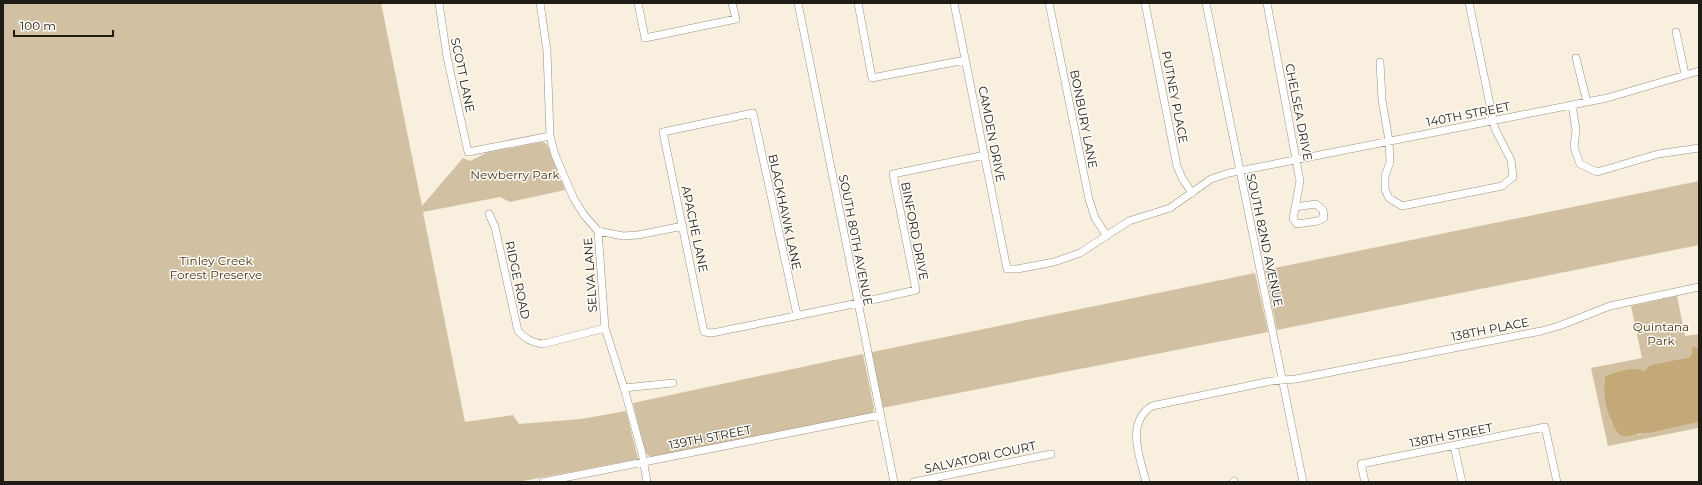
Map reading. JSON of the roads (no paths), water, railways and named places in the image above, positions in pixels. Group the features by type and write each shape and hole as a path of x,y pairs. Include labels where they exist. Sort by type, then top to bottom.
{"street":[{"name":"SCOTT LANE","path":"439,3 446,50 468,152 550,136"},
{"name":"SELVA LANE","path":"540,3 547,51 548,123 550,136 555,155 574,199 584,216 598,231 605,328 624,388 647,482"},
{"path":"638,3 645,38 736,19 732,3"},
{"name":"SOUTH 80TH AVENUE","path":"798,3 894,482"},
{"path":"858,3 872,78 965,60"},
{"name":"CAMDEN DRIVE","path":"954,3 985,155 1006,269 1017,269 1072,256 1090,248 1106,236"},
{"name":"BONBURY LANE","path":"1049,3 1089,199 1095,218 1106,236"},
{"name":"PUTNEY PLACE","path":"1145,3 1177,166 1182,178 1192,193"},
{"name":"SOUTH 82ND AVENUE","path":"1206,3 1303,482"},
{"name":"CHELSEA DRIVE","path":"1267,3 1300,181 1295,207 1293,219 1297,224 1318,221 1324,218 1323,210 1316,204 1295,207"},
{"path":"1380,62 1382,100 1389,141 1390,162 1385,176 1385,190 1389,198 1402,206 1502,186 1513,177 1511,160 1495,129 1470,3"},
{"path":"1676,32 1685,74"},
{"path":"1576,58 1587,102"},
{"name":"140TH STREET","path":"1240,170 1587,102 1625,93 1699,71"},
{"path":"1572,105 1576,130 1574,147 1580,164 1597,172 1658,154 1699,148"},
{"name":"BLACKHAWK LANE","path":"663,132 753,113 797,316"},
{"name":"APACHE LANE","path":"663,132 704,332"},
{"name":"BINFORD DRIVE","path":"704,332 712,333 916,290 893,174 985,155"},
{"path":"1106,236 1129,221 1170,208 1211,179 1240,170"},
{"name":"RIDGE ROAD","path":"489,214 495,227 518,332 525,339 533,343 543,344 605,328"},
{"path":"598,231 623,236 638,235 683,226"},
{"name":"138TH PLACE","path":"1146,482 1136,431 1138,421 1148,409 1158,404 1271,381 1283,381 1541,331 1610,306 1699,287"},
{"path":"624,388 673,383"},
{"name":"139TH STREET","path":"543,482 880,415"},
{"name":"138TH STREET","path":"1365,482 1361,464 1545,426 1556,482"},
{"path":"1454,446 1462,482"},
{"name":"SALVATORI COURT","path":"914,482 1051,454"}],"park label":[{"name":"Newberry Park","path":"515,174"},
{"name":"Tinley Creek Forest Preserve","path":"216,267"},
{"name":"Quintana Park","path":"1661,333"}]}
